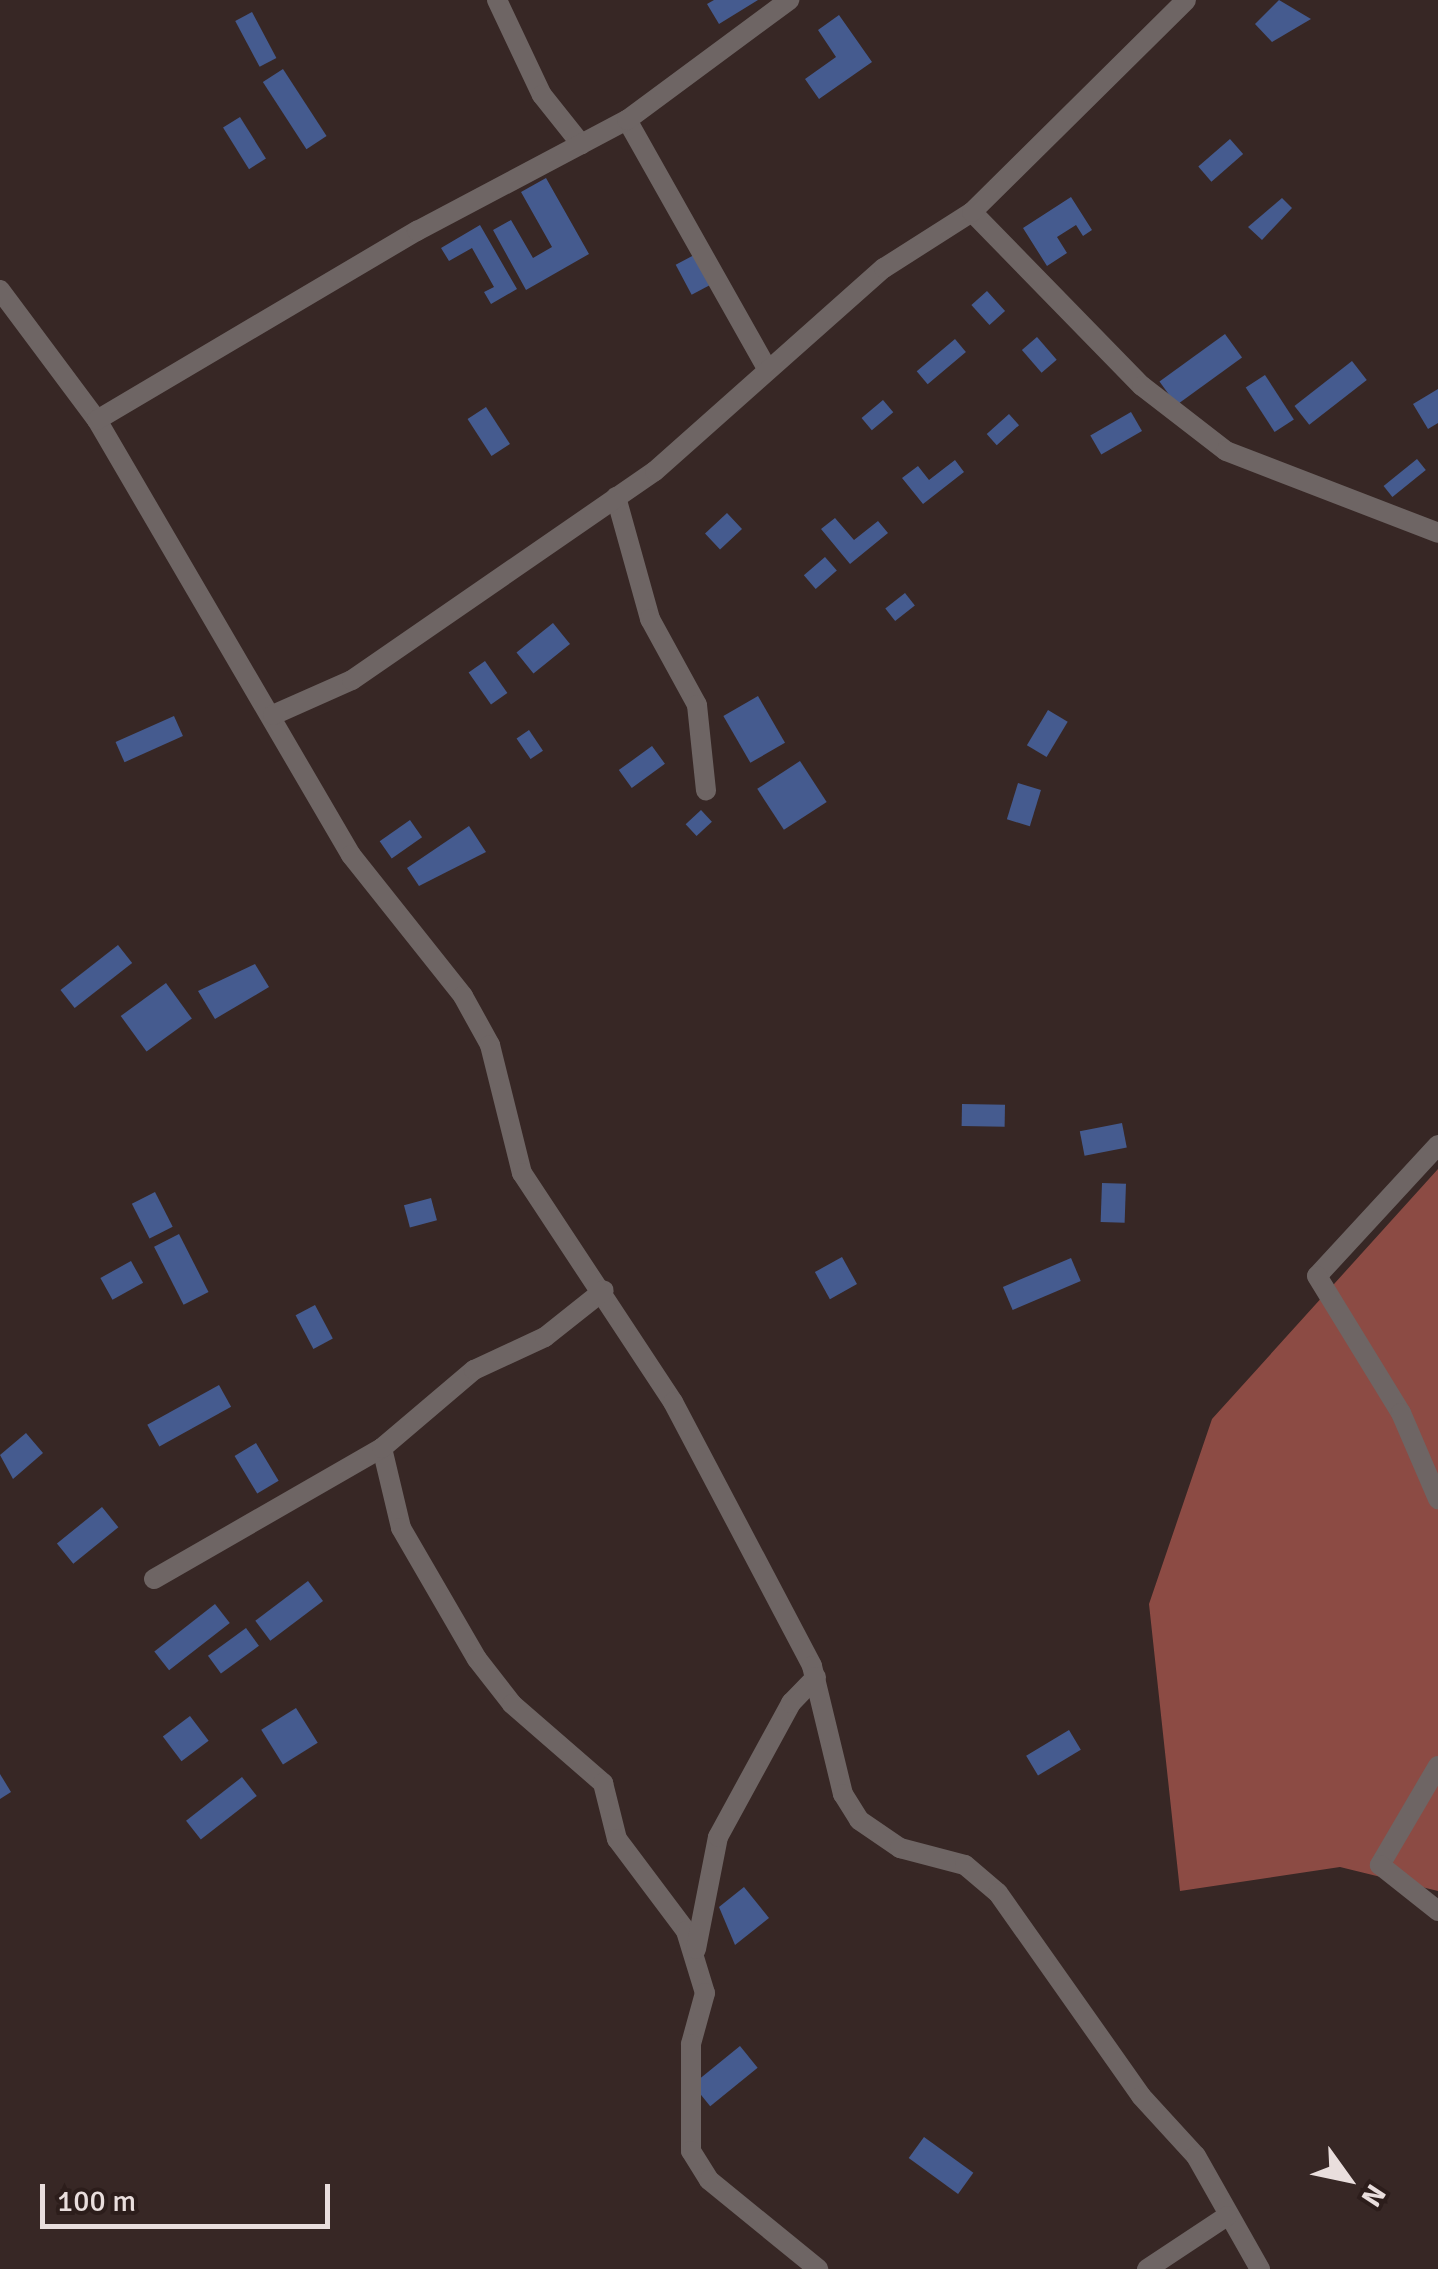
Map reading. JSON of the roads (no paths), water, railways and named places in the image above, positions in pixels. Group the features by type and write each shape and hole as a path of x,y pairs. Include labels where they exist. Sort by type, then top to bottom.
{"street":[{"path":"497,0 542,95 581,144"},
{"path":"97,420 628,120 789,0"},
{"path":"274,716 352,680 616,497 709,426 766,367 884,268 972,212 1186,0"},
{"path":"628,120 766,367"},
{"path":"972,212 1142,386 1226,451 1438,533"},
{"path":"0,290 97,420 274,716 351,855 462,996 490,1044 522,1173 604,1290 673,1402 816,1677 843,1794 860,1820 910,1852 964,1866 998,1893 1141,2096 1196,2156 1260,2269"},
{"path":"616,497 650,619 696,704 706,791"},
{"path":"1438,1145 1317,1276 1401,1413 1438,1499"},
{"path":"154,1579 382,1448 474,1370 545,1336 604,1290"},
{"path":"382,1448 401,1528 477,1659 512,1704 603,1783 618,1839 696,1954 705,1993 691,2044 690,2151 710,2180 818,2269"},
{"path":"696,1954 718,1837 791,1703 816,1677"},
{"path":"1438,1766 1380,1865 1438,1911"},
{"path":"1147,2269 1228,2216"}]}
